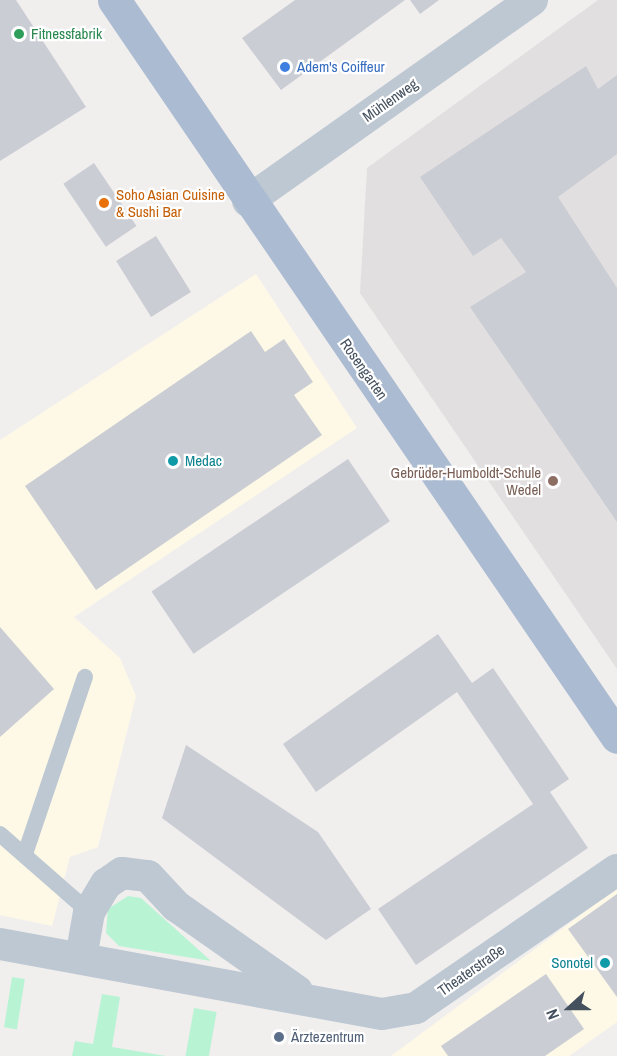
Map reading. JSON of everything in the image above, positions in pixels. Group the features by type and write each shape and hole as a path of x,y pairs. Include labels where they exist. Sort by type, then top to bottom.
{"main road":[{"name":"Rosengarten","path":"114,0 248,201 617,737"}],"street":[{"name":"Mühlenweg","path":"248,201 532,0"},
{"name":"Theaterstraße","path":"0,944 308,998 382,1014 416,1008 617,870"},
{"name":"Theaterstraße","path":"81,958 89,912 106,884 122,873 147,876 176,906 308,998"}],"lane":[{"path":"25,854 85,677"},
{"path":"0,834 89,912"}],"shaded area":[{"name":"Gebrüder-Humboldt-Schule Wedel","path":"598,0 617,0 617,669 360,293 367,168"},
{"path":"256,274 357,428 74,617 120,658 136,696 98,847 70,857 52,926 0,915 0,440"},
{"path":"617,888 617,1022 569,1056 391,1056"}],"green space":[{"path":"128,896 141,898 211,961 119,946 106,933 108,909"},
{"path":"12,977 25,979 17,1029 4,1027"},
{"path":"102,994 120,997 112,1047 166,1056 72,1056 75,1041 93,1044"},
{"path":"194,1008 217,1012 209,1056 186,1056"}],"building":[{"path":"0,0 16,0 86,107 0,161"},
{"path":"295,0 405,0 281,90 242,38"},
{"path":"410,0 439,0 420,14"},
{"path":"586,66 598,89 617,75 617,154 558,197 617,288 617,522 470,307 526,272 501,238 473,256 420,177"},
{"path":"94,163 136,226 106,247 63,184"},
{"path":"156,236 191,292 151,317 116,261"},
{"name":"Medac","path":"251,331 265,352 284,339 313,382 294,395 322,435 96,590 25,486"},
{"path":"348,459 390,521 193,654 152,592"},
{"path":"0,627 54,689 0,737"},
{"path":"438,634 472,683 493,668 569,779 550,792 588,848 416,965 378,909 533,804 457,692 316,792 283,744"},
{"path":"186,745 318,832 371,909 326,940 162,818"},
{"name":"Sonotel","path":"617,894 617,997 568,929"},
{"path":"546,974 584,1029 545,1056 448,1056 441,1046"}],"place":[{"name":"Fitnessfabrik","path":"19,34"},
{"name":"Adem's Coiffeur","path":"285,67"},
{"name":"Soho Asian Cuisine & Sushi Bar","path":"104,203"},
{"name":"Medac","path":"173,461"},
{"name":"Gebrüder-Humboldt-Schule Wedel","path":"553,481"},
{"name":"Sonotel","path":"605,963"},
{"name":"Ärztezentrum","path":"279,1037"}]}
